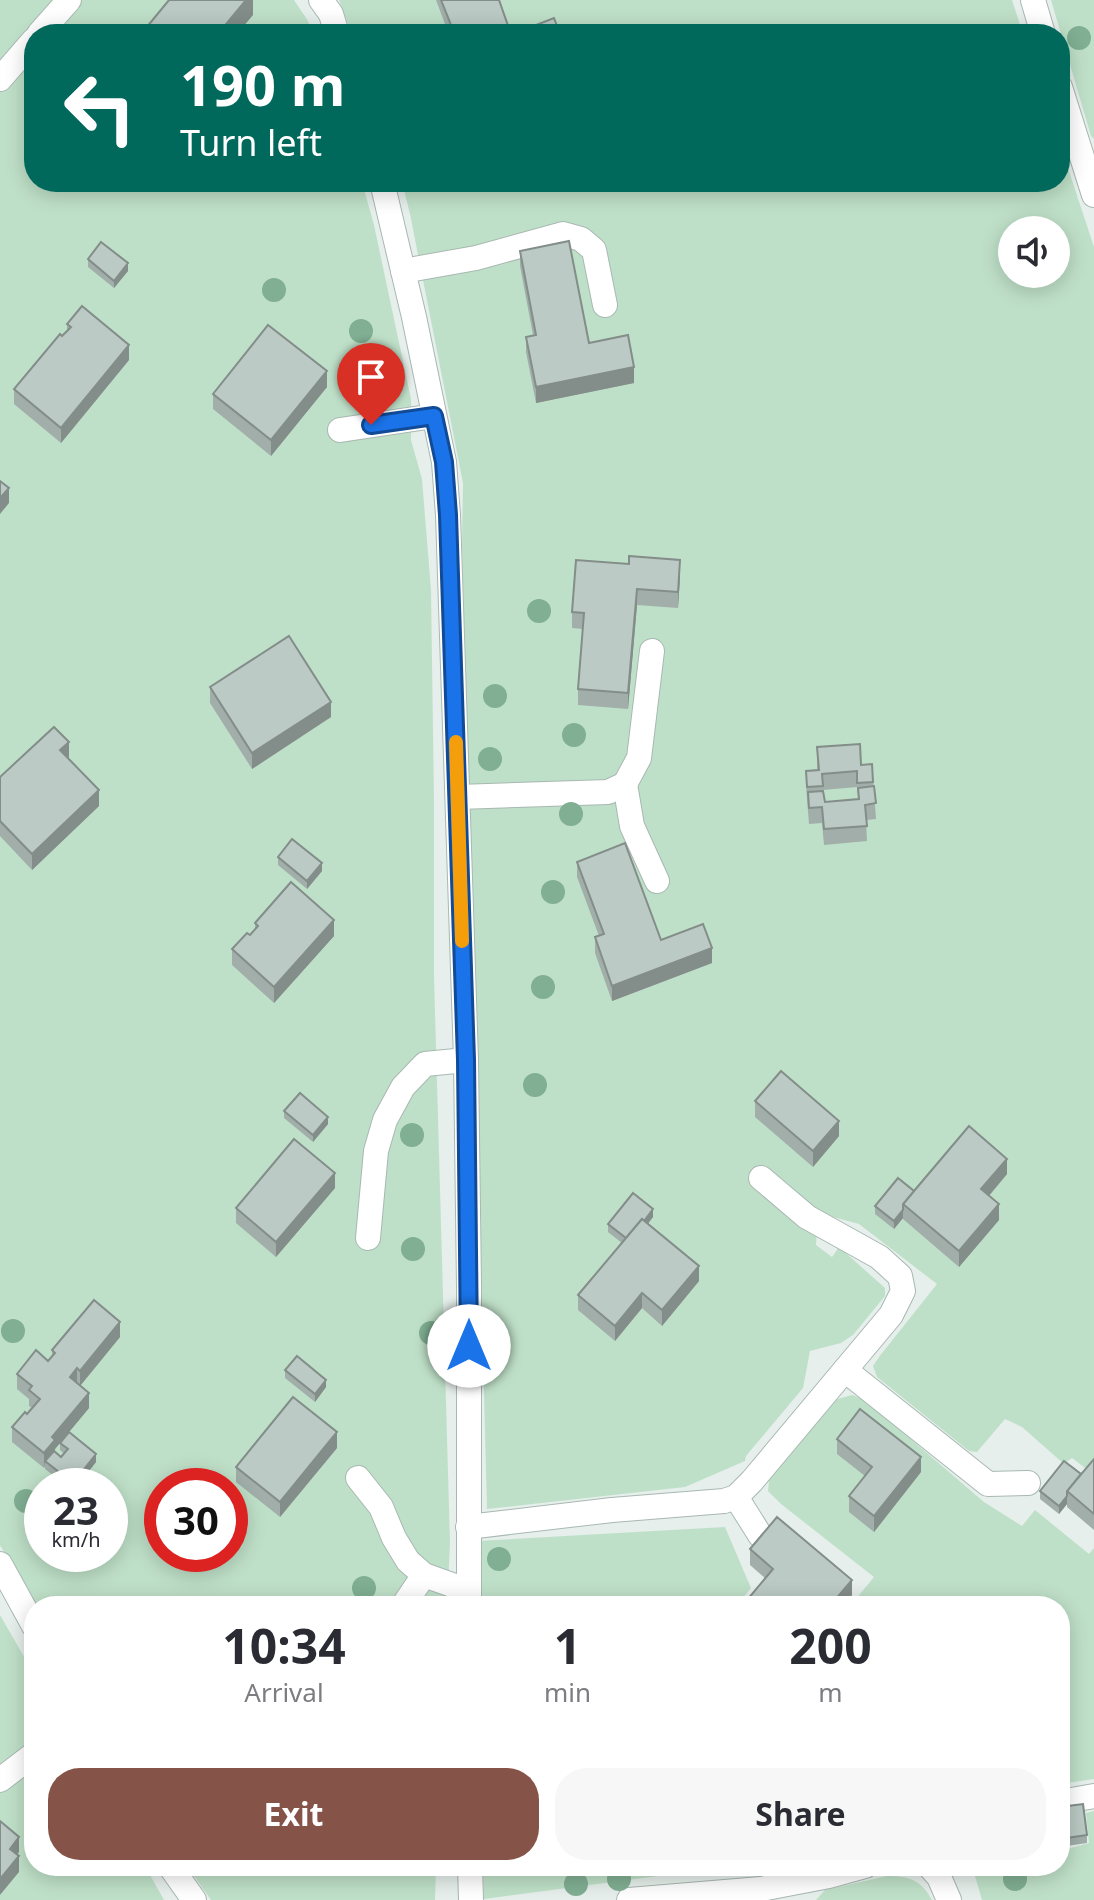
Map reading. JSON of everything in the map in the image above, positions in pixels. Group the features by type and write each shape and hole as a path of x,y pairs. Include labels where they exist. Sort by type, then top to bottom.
{"street":[{"path":"48,24 69,0"},
{"path":"321,0 334,24"},
{"path":"1033,0 1040,24"},
{"path":"0,79 24,51"},
{"path":"1070,119 1094,195"},
{"path":"384,192 444,462 448,515 466,1060 469,1596"},
{"path":"403,271 476,258 563,234 581,239 594,250 605,305"},
{"path":"340,430 434,416"},
{"path":"458,797 608,792 625,784 639,758 652,651"},
{"path":"625,784 632,826 657,881"},
{"path":"368,1238 376,1151 385,1120 403,1087 425,1064 466,1060"},
{"path":"468,1527 724,1501 736,1497 752,1481 891,1315 903,1291 900,1276 879,1257 807,1217 761,1178"},
{"path":"845,1370 988,1484 1028,1483"},
{"path":"358,1478 381,1507 408,1561 424,1575 463,1596"},
{"path":"736,1497 760,1535"},
{"path":"0,1564 24,1608"},
{"path":"410,1596 424,1575"},
{"path":"0,1780 24,1762"},
{"path":"1070,1800 1094,1796"},
{"path":"177,1876 194,1900"},
{"path":"470,1876 471,1900"},
{"path":"629,1900 768,1895 829,1876"},
{"path":"938,1876 949,1900"}],"green space":[{"path":"0,0 294,0 309,24 24,24 24,192 365,192 411,399 411,440 422,479 431,590 434,976 450,1543 447,1596 29,1596 0,1545"},
{"path":"339,0 1012,0 1020,24 348,24"},
{"path":"1051,0 1094,0 1094,139 1070,65 1070,24 1058,24"},
{"path":"1070,174 1094,247 1094,1465 1089,1471 1072,1458 1064,1464 1022,1427 1005,1419 977,1452 969,1451 877,1377 873,1366 937,1284 859,1224 818,1213 816,1245 832,1257 839,1247 885,1288 885,1296 853,1335 841,1343 810,1351 803,1388 745,1461 685,1487 487,1509 462,544 463,483 404,192 1070,192"},
{"path":"852,1395 865,1400 984,1502 1022,1526 1035,1510 1089,1554 1094,1548 1094,1779 1070,1783 1070,1596 858,1596 874,1577 768,1491 769,1480 827,1406"},
{"path":"725,1527 751,1588 744,1596 478,1596 477,1541"},
{"path":"0,1615 24,1657 24,1876 151,1876 164,1900 0,1900"},
{"path":"1094,1811 1094,1900 982,1900 975,1876 1070,1876 1070,1848 1089,1843 1086,1813"},
{"path":"194,1876 436,1876 435,1900 211,1900"},
{"path":"483,1876 658,1876 484,1899"},
{"path":"887,1876 914,1880 932,1900 816,1900 825,1890"}],"building":[{"path":"169,0 246,0 226,24 149,24"},
{"path":"441,0 499,0 507,24 451,24"},
{"path":"554,18 556,24 539,24"},
{"path":"569,241 589,343 628,335 634,367 536,387 526,337 536,335 520,251"},
{"path":"101,242 128,263 114,281 88,259"},
{"path":"82,306 129,345 61,428 14,389 60,334 62,336 71,327 67,324"},
{"path":"268,325 327,371 271,440 213,394"},
{"path":"0,481 9,488 0,498"},
{"path":"629,556 680,560 678,592 637,589 628,693 578,689 584,613 572,612 576,560 629,564"},
{"path":"289,636 331,702 252,753 210,687"},
{"path":"54,727 69,742 60,750 99,790 32,854 0,821 0,777"},
{"path":"860,744 861,765 872,764 873,782 857,783 857,771 822,774 823,786 807,787 806,771 819,770 817,747"},
{"path":"874,786 876,803 865,805 867,826 824,829 822,807 809,808 808,792 823,791 825,802 859,799 858,788"},
{"path":"292,839 322,863 307,881 278,857"},
{"path":"625,843 661,940 703,924 712,948 612,986 595,937 604,934 577,862"},
{"path":"291,882 334,920 274,987 232,949 258,926 255,923"},
{"path":"781,1071 839,1121 813,1151 755,1101"},
{"path":"300,1093 328,1117 313,1135 284,1111"},
{"path":"969,1126 1007,1159 981,1189 999,1204 959,1251 903,1204"},
{"path":"294,1139 335,1173 276,1242 236,1208"},
{"path":"898,1178 914,1191 894,1221 875,1206"},
{"path":"633,1193 653,1209 626,1238 608,1224"},
{"path":"642,1219 699,1266 662,1310 642,1293 615,1326 578,1295"},
{"path":"94,1300 120,1322 80,1371 77,1368 70,1377 89,1393 52,1437 55,1440 44,1453 12,1427 40,1399 29,1390 32,1386 17,1374 36,1350 48,1361 55,1353 52,1350"},
{"path":"297,1356 326,1380 315,1394 285,1370"},
{"path":"293,1397 337,1432 280,1502 248,1477 248,1468 236,1467"},
{"path":"860,1409 921,1457 874,1516 849,1496 872,1467 837,1439"},
{"path":"69,1432 96,1454 85,1468 54,1468 45,1461 54,1451 61,1457 68,1449 60,1443"},
{"path":"1094,1459 1094,1514 1067,1491"},
{"path":"1064,1461 1081,1474 1059,1506 1040,1491"},
{"path":"777,1517 852,1580 838,1596 750,1596 773,1569 750,1549"},
{"path":"1083,1804 1087,1835 1070,1838 1070,1806"},
{"path":"0,1821 19,1837 10,1849 19,1856 0,1879"}],"slow traffic":[{"path":"456,742 462,941"}],"route":[{"path":"371,425 434,416 444,462 465,1031 469,1346"}]}
